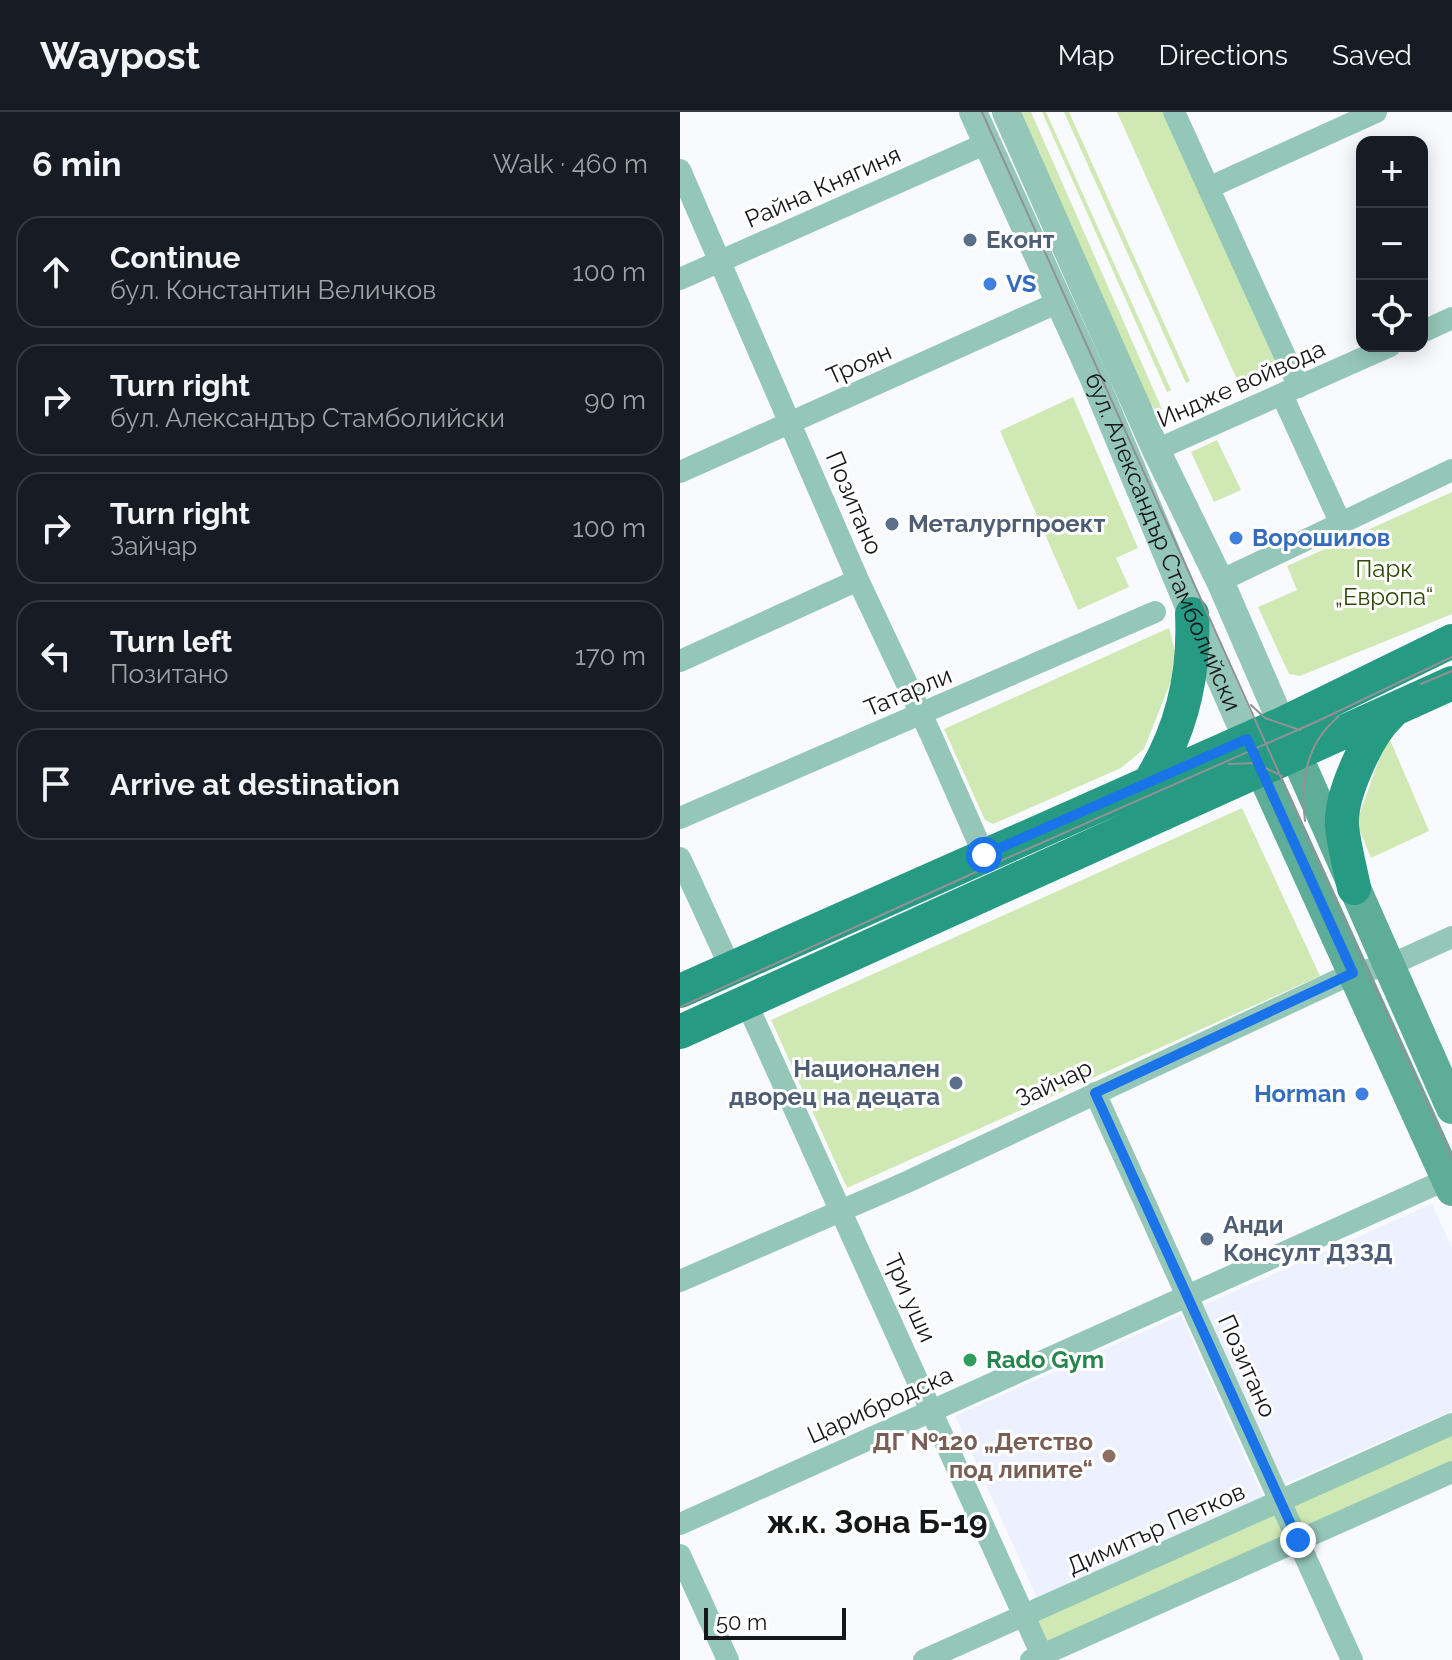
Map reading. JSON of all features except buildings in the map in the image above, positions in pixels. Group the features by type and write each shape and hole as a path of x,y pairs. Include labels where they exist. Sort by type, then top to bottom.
{"main road":[{"path":"1149,783 1160,765 1186,700 1193,645 1192,614"},
{"path":"680,991 1282,724 1452,641"},
{"path":"680,1032 1452,683"},
{"path":"1354,888 1342,824 1345,804 1361,754 1372,733 1393,711"},
{"name":"бул. Александър Стамболийски","path":"1282,724 1452,1108"},
{"name":"бул. Александър Стамболийски","path":"1247,739 1450,1182"}],"street":[{"name":"бул. Александър Стамболийски","path":"973,112 1059,302 1247,739"},
{"name":"бул. Александър Стамболийски","path":"1006,112 1282,724"},
{"path":"1174,112 1208,188 1340,522"},
{"path":"1208,188 1376,112"},
{"name":"Райна Княгиня","path":"680,279 987,143"},
{"name":"Позитано","path":"680,170 858,580 984,855"},
{"name":"Троян","path":"680,472 1059,302"},
{"path":"1428,329 1452,318"},
{"name":"Индже войвода","path":"1156,450 1377,352"},
{"path":"1220,581 1452,470"},
{"path":"680,661 858,580"},
{"name":"Татарли","path":"680,818 1155,612"},
{"path":"680,858 731,969"},
{"name":"Зайчар","path":"680,1281 842,1210 1353,973 1388,966 1452,937"},
{"name":"Три уши","path":"746,1002 1025,1616 1038,1658"},
{"name":"Позитано","path":"1095,1093 1352,1660"},
{"name":"Царибродска","path":"680,1524 1450,1182"},
{"name":"Димитър Петков","path":"924,1660 1452,1424"},
{"path":"1038,1658 1452,1472"},
{"path":"680,1555 728,1660"}],"shaded area":[{"path":"1432,1204 1452,1248 1452,1411 1282,1485 1199,1307"},
{"name":"ДГ №120 „Детство под липите“","path":"1181,1315 1263,1497 1037,1598 955,1416"}],"green space":[{"path":"1019,112 1031,112 1162,409 1155,409 1148,402"},
{"path":"1042,112 1046,112 1171,390 1167,392"},
{"path":"1064,112 1069,112 1190,381 1186,383"},
{"path":"1117,112 1166,112 1280,366 1239,384"},
{"path":"1073,397 1138,548 1116,558 1129,587 1078,610 1000,431"},
{"path":"1217,440 1241,490 1214,502 1191,452"},
{"name":"Парк „Европа“","path":"1452,492 1452,614 1300,676 1289,674 1258,607 1297,590 1287,566"},
{"path":"1169,628 1175,651 1171,681 1144,749 1121,768 993,824 985,820 944,729"},
{"path":"1388,735 1429,831 1371,858 1359,829 1358,818"},
{"path":"1242,808 1320,976 847,1188 771,1020"},
{"path":"1452,1424 1452,1472 1042,1655 1025,1616"}],"tram line":[{"path":"982,112 1452,1158"},
{"path":"680,1007 1318,721 1452,657"},
{"path":"1421,684 1452,671"},
{"path":"1251,705 1265,718 1300,730"},
{"path":"1305,821 1305,778 1312,751 1338,717"},
{"path":"1229,764 1255,763 1282,776"}],"place":[{"name":"Еконт","path":"970,240"},
{"name":"VS","path":"990,284"},
{"name":"Металургпроект","path":"892,524"},
{"name":"Ворошилов","path":"1236,538"},
{"name":"Национален дворец на децата","path":"956,1083"},
{"name":"Horman","path":"1362,1094"},
{"name":"Анди Консулт ДЗЗД","path":"1207,1239"},
{"name":"Rado Gym","path":"970,1360"},
{"name":"ДГ №120 „Детство под липите“","path":"1109,1456"}],"district":[{"name":"ж.к. Зона Б-19","path":"877,1522"}],"route":[{"path":"984,855 1247,739 1254,754 1353,973 1095,1093 1298,1540"}]}
